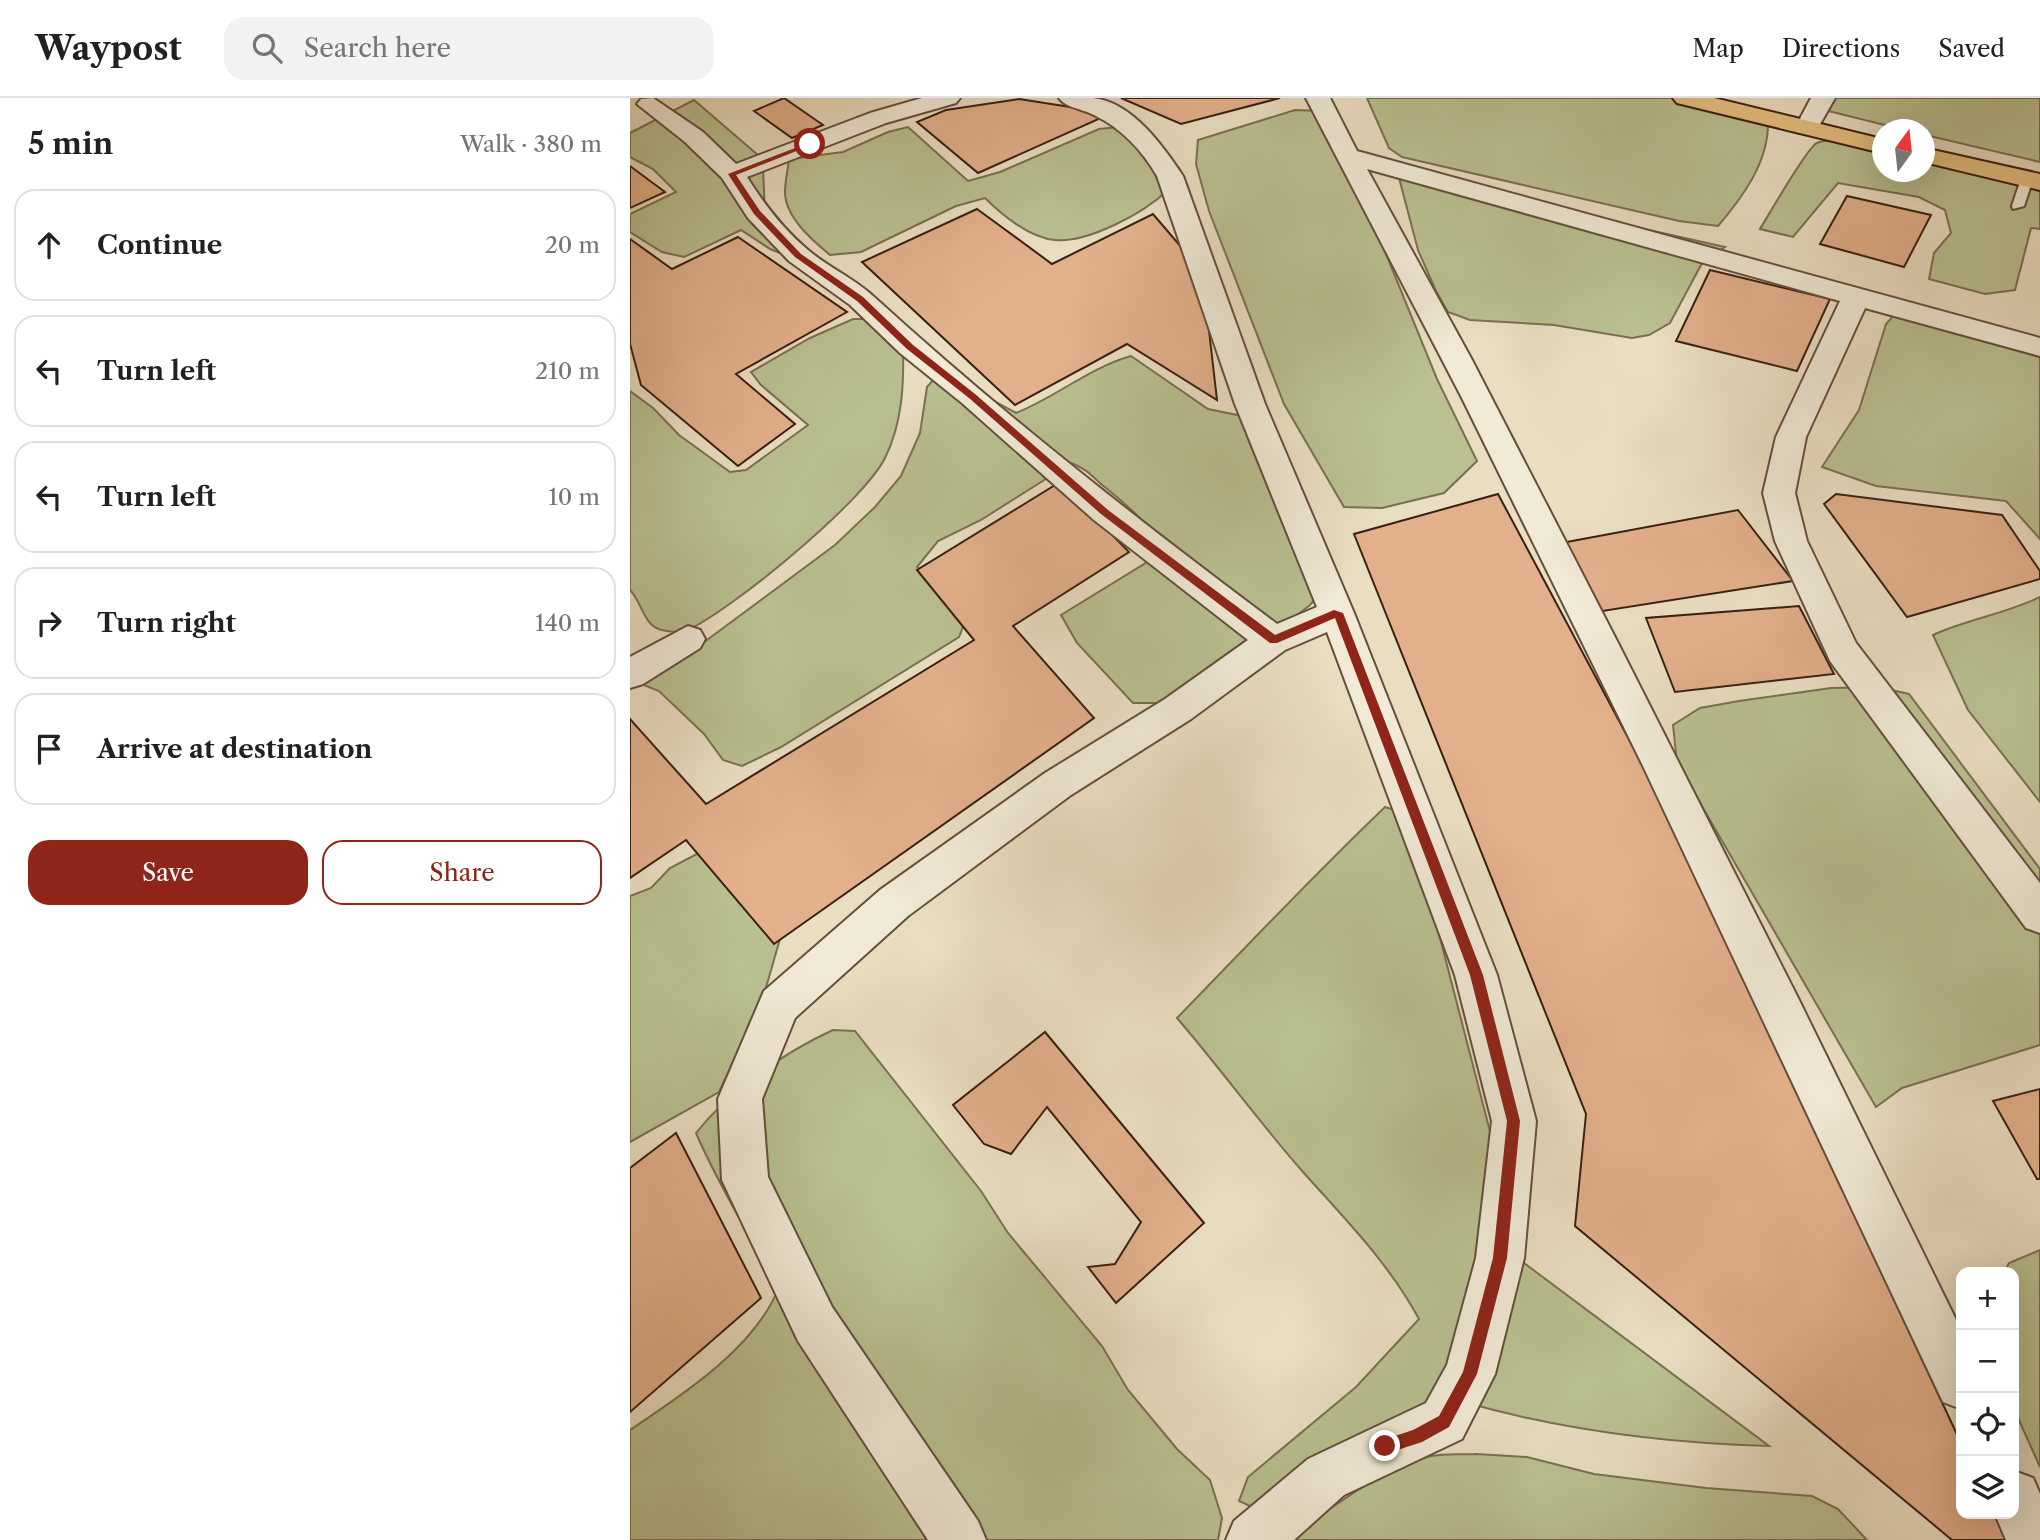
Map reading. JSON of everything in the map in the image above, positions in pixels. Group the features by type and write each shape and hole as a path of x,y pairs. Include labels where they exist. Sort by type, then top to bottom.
{"highway":[{"path":"1685,98 1872,144"},
{"path":"1935,158 2033,180"}],"street":[{"path":"732,174 878,118 948,98"},
{"path":"1071,98 1104,110 1139,133 1154,149 1170,176 1250,404 1338,613 1476,975 1514,1121 1500,1258 1469,1374 1444,1421 1326,1477 1253,1540"},
{"path":"1318,98 1346,156 1402,253 1471,385 1830,1103 1956,1373"},
{"path":"1807,128 1823,98"},
{"path":"647,104 694,137 732,174 757,213 798,256 860,299 910,347 972,396 1105,512 1273,640"},
{"path":"1346,156 2040,347"},
{"path":"1856,296 1791,437 1779,493 1791,541 1842,651 2040,915"},
{"path":"959,1540 816,1324 745,1180 740,1100 779,1005 894,903 1058,783 1178,709 1273,640 1338,613"},
{"path":"630,674 688,639"},
{"path":"2019,1508 2034,1540"}],"lane":[{"path":"2018,206 2033,180"}],"green space":[{"path":"1367,98 1678,98 1768,124 1767,138 1759,166 1752,179 1718,226 1679,221 1402,157 1389,148"},
{"path":"1834,98 2040,98 2040,162 1935,137 1935,119 1872,119 1872,122 1824,110"},
{"path":"694,100 758,155 763,167 765,214 812,266 770,249 741,230 684,257 662,252 630,232 630,214 676,192 653,169 630,157 630,133"},
{"path":"1295,110 1324,111 1351,138 1353,156 1377,232 1437,379 1477,461 1444,493 1382,508 1344,507 1284,404 1209,211 1196,164 1198,140"},
{"path":"908,127 968,181 1000,172 1099,129 1118,127 1139,142 1168,190 1145,208 1115,225 1068,240 1046,238 1026,230 985,198 956,206 861,252 830,255 794,219 786,201 785,184 789,159 843,152 888,132"},
{"path":"1839,140 1872,147 1872,182 1935,182 1935,161 2040,185 2040,229 2031,228 2015,290 1985,294 1929,279 1934,253 1951,233 1945,210 1919,197 1838,183 1793,237 1760,229 1797,168 1812,147 1819,142"},
{"path":"1398,174 1725,247 1701,265 1670,323 1649,335 1632,338 1554,325 1470,320 1448,312 1436,291 1418,250"},
{"path":"1903,305 2040,340 2040,539 2006,501 1876,486 1822,467 1859,410 1886,324"},
{"path":"853,319 868,319 903,343 899,416 885,458 872,477 825,526 765,578 709,618 685,631 672,632 656,628 647,619 630,590 630,391 653,408 679,435 730,472 746,470 808,425 761,385 751,372 810,338"},
{"path":"1131,356 1208,409 1252,418 1327,584 1310,605 1277,631 1167,703 1133,703 1077,643 1061,615 1152,559 1158,538 1120,500 1086,471 1071,463 981,520 938,541 917,567 941,589 965,622 959,637 781,747 742,766 723,760 704,734 659,691 636,682 680,660 835,545 875,507 901,476 920,433 927,387 940,372 1016,413 1101,368"},
{"path":"2040,597 2040,802 1968,710 1933,635"},
{"path":"1878,687 1909,694 2040,869 2040,1045 1902,1088 1876,1107 1677,763 1673,725 1700,708 1831,688"},
{"path":"1385,807 1408,814 1524,1263 1769,1446 1690,1442 1612,1433 1534,1419 1457,1400 1254,1508 1239,1501 1248,1477 1356,1387 1419,1319 1380,1260 1287,1153 1177,1018"},
{"path":"708,848 780,939 763,998 719,1092 630,1142 630,896 651,888 670,868"},
{"path":"833,1030 855,1031 981,1191 1008,1233 1102,1346 1128,1390 1177,1449 1210,1480 1222,1518 1218,1540 630,1540 630,1430 693,1386 735,1351 767,1311 778,1289 696,1133 725,1102 758,1074"},
{"path":"2040,1250 2040,1467 2019,1420 2019,1267 2007,1267 2009,1263"},
{"path":"1476,1454 1527,1457 1594,1474 1706,1488 1812,1496 1838,1509 1867,1540 1286,1540 1356,1491 1396,1468 1432,1456"}],"building":[{"path":"784,98 823,125 792,138 754,111"},
{"path":"1121,98 1280,98 1181,124"},
{"path":"1019,99 1096,111 1103,117 978,173 917,122 946,110"},
{"path":"630,166 665,192 630,208"},
{"path":"1847,196 1931,215 1904,267 1820,244"},
{"path":"977,209 1052,264 1153,214 1188,255 1208,322 1217,400 1127,344 1015,405 862,262"},
{"path":"738,237 847,312 736,374 795,424 738,466 641,385 630,344 630,239 672,269"},
{"path":"1710,270 1830,299 1797,371 1676,341"},
{"path":"1060,482 1129,552 1013,626 1094,718 774,944 686,840 630,878 630,719 706,804 974,640 917,570"},
{"path":"1498,494 1657,792 1956,1432 1956,1519 1996,1519 2007,1540 1952,1540 1575,1226 1586,1114 1354,534"},
{"path":"1836,494 2002,515 2040,571 2040,579 1907,617 1824,504"},
{"path":"1738,510 1793,581 1590,613 1556,544"},
{"path":"1799,606 1834,674 1675,692 1646,618"},
{"path":"1045,1032 1204,1223 1116,1303 1088,1267 1115,1264 1141,1222 1047,1107 1011,1154 984,1144 953,1105"},
{"path":"2040,1089 2040,1179 2037,1179 1993,1101"},
{"path":"676,1133 761,1298 630,1412 630,1168"}],"route":[{"path":"810,144 732,174 757,213 798,256 860,299 910,347 972,396 1105,512 1273,640 1338,613 1476,975 1514,1121 1500,1258 1469,1374 1444,1421 1416,1436 1385,1446"}]}
